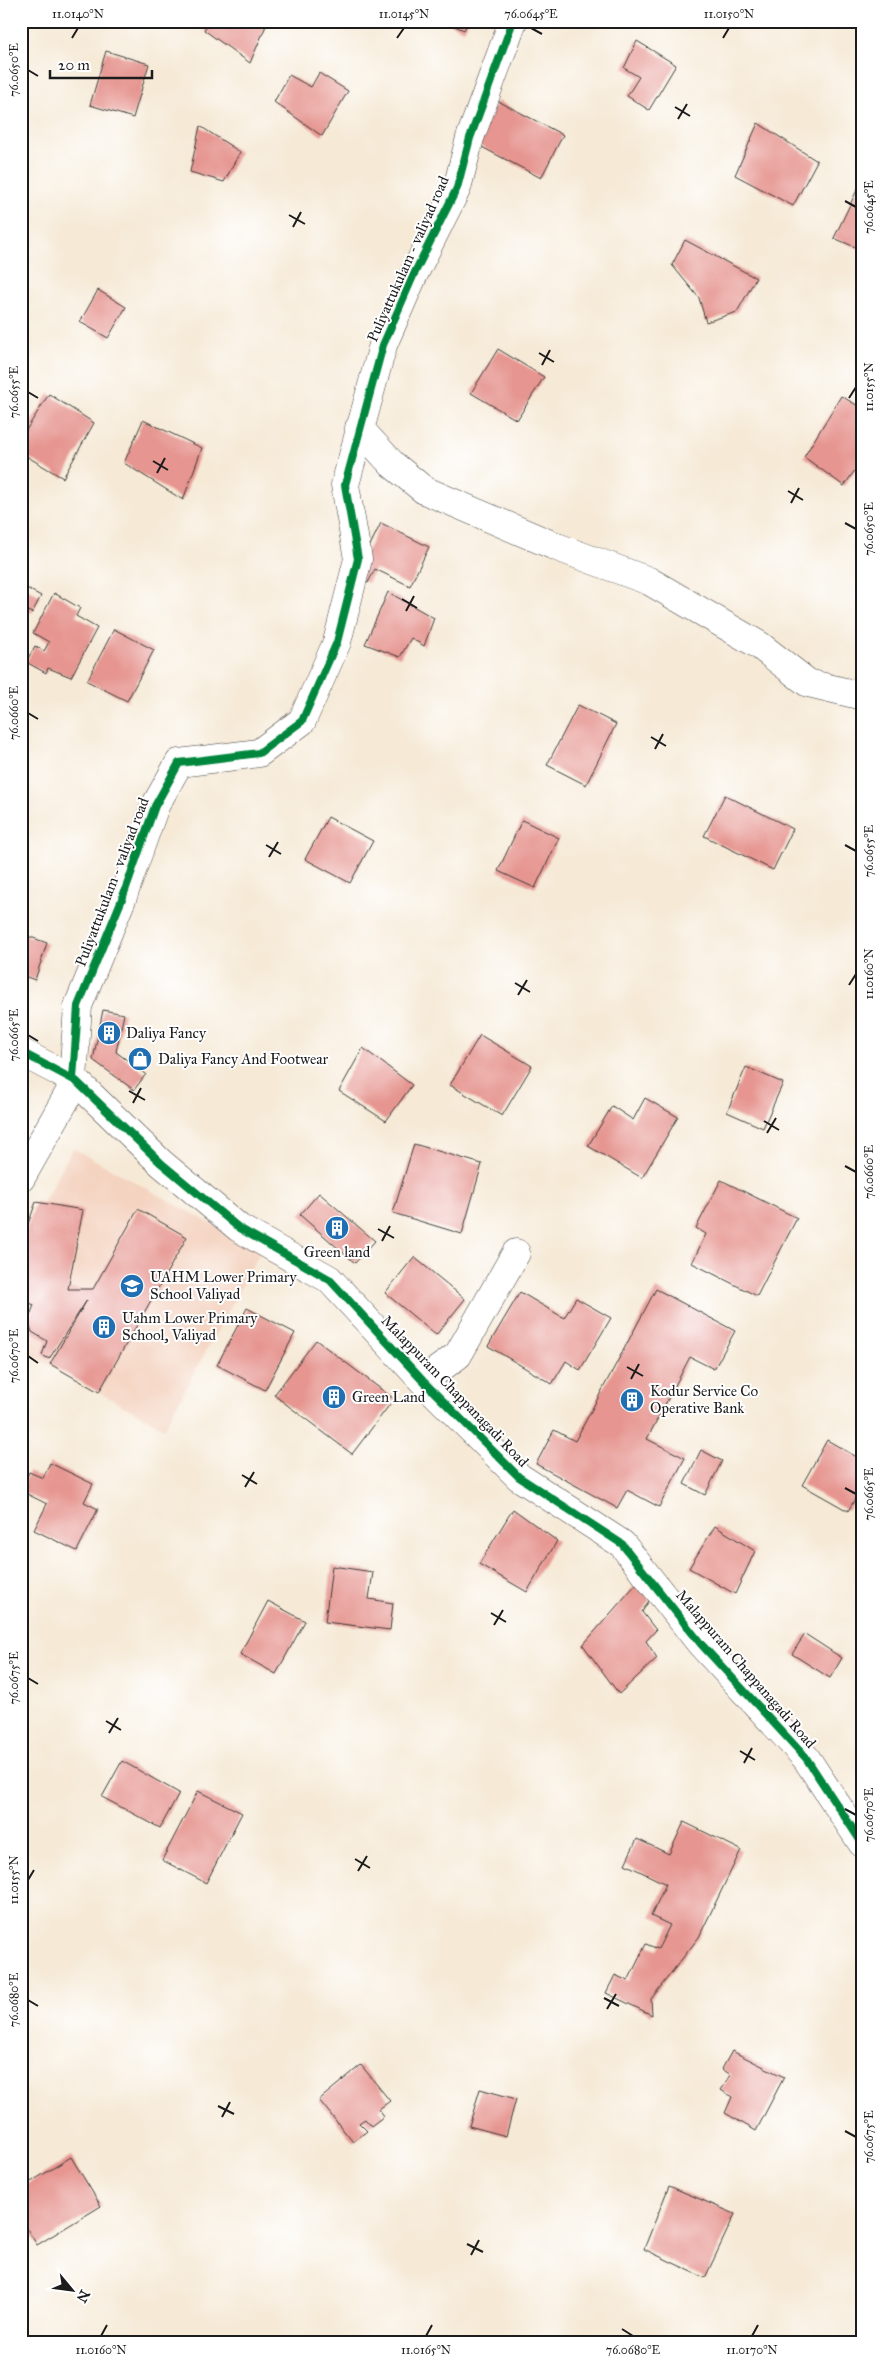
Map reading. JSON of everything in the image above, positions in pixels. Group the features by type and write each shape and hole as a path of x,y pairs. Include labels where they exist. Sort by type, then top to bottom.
{"street":[{"name":"Puliyattukulam - valiyad road","path":"74,1080 78,1006 122,899 155,806 178,764 259,753 302,721 337,642 358,559 345,485 383,346 414,274 457,188 470,138 513,21"},
{"path":"360,428 392,464 424,490 557,547 649,580 759,645 808,684 862,696"},
{"name":"Malappuram Chappanagadi Road","path":"21,1052 74,1080 161,1163 238,1228 329,1279 423,1381 519,1477 622,1544 701,1644 806,1758 862,1843"},
{"path":"21,1178 74,1080"},
{"path":"423,1381 458,1355 516,1253"}],"shaded area":[{"name":"UAHM Lower Primary School Valiyad","path":"73,1148 261,1251 164,1428 21,1350 21,1243"}],"building":[{"path":"209,21 268,21 250,63 204,30"},
{"path":"443,21 469,21 464,30"},
{"path":"637,41 676,65 649,110 627,96 639,77 624,68"},
{"path":"106,51 149,64 133,118 90,105"},
{"path":"319,73 348,91 322,136 274,102 289,75 311,87"},
{"path":"498,101 563,135 541,178 476,144"},
{"path":"758,123 817,161 793,206 735,175"},
{"path":"200,126 240,152 224,182 190,172"},
{"path":"858,188 862,191 862,250 834,238"},
{"path":"685,240 756,278 737,312 706,322 699,298 672,265"},
{"path":"98,290 126,307 108,338 80,322"},
{"path":"498,349 544,377 517,420 471,393"},
{"path":"49,394 94,423 63,478 21,453 21,438"},
{"path":"841,396 862,408 862,460 844,486 804,457"},
{"path":"143,420 202,448 183,500 124,463"},
{"path":"381,523 429,547 410,586 375,569 368,583 355,576"},
{"path":"21,585 41,596 32,613 21,608"},
{"path":"388,592 434,618 424,646 411,638 400,657 365,644"},
{"path":"54,593 80,608 76,616 97,628 71,677 48,668 46,673 26,662 35,646 44,651 49,642 33,633"},
{"path":"114,629 154,650 127,701 87,681"},
{"path":"578,705 616,724 586,785 547,765"},
{"path":"725,795 793,829 773,870 704,836"},
{"path":"328,817 373,841 350,883 305,859"},
{"path":"522,820 559,838 535,888 498,871"},
{"path":"25,935 47,943 35,980 21,975 21,946"},
{"name":"Daliya Fancy","path":"103,1010 124,1014 116,1052 146,1074 134,1090 93,1060"},
{"path":"480,1035 532,1066 502,1116 450,1085"},
{"path":"363,1048 412,1085 386,1121 339,1091"},
{"path":"746,1067 783,1083 763,1128 727,1112"},
{"path":"645,1098 678,1117 642,1178 588,1146 612,1106 633,1120"},
{"path":"414,1144 482,1164 462,1234 393,1213"},
{"path":"721,1180 797,1218 757,1296 692,1263 706,1234 696,1228"},
{"name":"Green land","path":"319,1193 375,1241 355,1263 300,1215"},
{"path":"36,1202 83,1210 68,1289 93,1289 138,1209 187,1237 99,1392 50,1364 87,1300 49,1359 42,1355 47,1341 32,1332 28,1321 34,1305 21,1299 21,1243"},
{"path":"414,1257 465,1299 436,1335 385,1293"},
{"name":"Kodur Service Co Operative Bank","path":"656,1289 735,1331 714,1369 690,1357 647,1439 685,1458 659,1507 627,1490 617,1508 536,1464 554,1430 575,1441"},
{"path":"520,1292 564,1318 576,1298 611,1318 580,1370 566,1361 552,1384 488,1346"},
{"path":"247,1308 295,1333 265,1390 217,1365"},
{"name":"Green Land","path":"316,1340 394,1399 352,1454 274,1395"},
{"path":"827,1440 862,1460 862,1487 848,1511 802,1485"},
{"path":"701,1450 722,1461 705,1495 684,1484"},
{"path":"50,1463 93,1484 84,1502 98,1509 77,1551 34,1530 47,1504 21,1491 29,1472 43,1478"},
{"path":"513,1509 557,1541 527,1592 479,1564"},
{"path":"715,1526 755,1551 735,1594 689,1568"},
{"path":"332,1566 373,1572 369,1599 393,1603 390,1630 325,1622"},
{"path":"636,1584 650,1599 642,1612 656,1630 646,1641 657,1658 619,1694 583,1645"},
{"path":"268,1601 305,1621 276,1674 240,1654"},
{"path":"805,1634 842,1658 830,1678 792,1654"},
{"path":"122,1761 179,1793 160,1828 102,1797"},
{"path":"198,1791 242,1813 206,1883 162,1860"},
{"path":"684,1822 741,1850 699,1937 651,1999 652,2015 606,1993 615,1975 628,1981 646,1944 658,1949 670,1925 651,1916 666,1884 625,1864 637,1839 669,1854"},
{"path":"732,2051 784,2077 756,2131 725,2113 732,2097 721,2090 731,2075 722,2069"},
{"path":"361,2065 390,2101 379,2109 384,2116 371,2126 365,2119 359,2123 367,2131 353,2142 319,2100"},
{"path":"480,2089 516,2099 506,2136 469,2126"},
{"path":"71,2157 101,2206 37,2245 21,2219 21,2188"},
{"path":"669,2186 735,2214 705,2278 644,2249"}],"cycle path":[{"path":"73,1079 78,1006 122,899 155,806 179,763 259,753 302,721 337,642 358,559 345,485 383,345 414,274 457,188 470,138 513,21"},
{"path":"21,1052 76,1081 161,1163 239,1228 329,1279 423,1381 519,1477 622,1544 701,1644 806,1758 862,1843"}],"place":[{"name":"Daliya Fancy","path":"109,1033"},
{"name":"Daliya Fancy And Footwear","path":"140,1059"},
{"name":"Green land","path":"337,1228"},
{"name":"UAHM Lower Primary School Valiyad","path":"132,1286"},
{"name":"Uahm Lower Primary School, Valiyad","path":"104,1327"},
{"name":"Green Land","path":"334,1397"},
{"name":"Kodur Service Co Operative Bank","path":"632,1400"}]}
